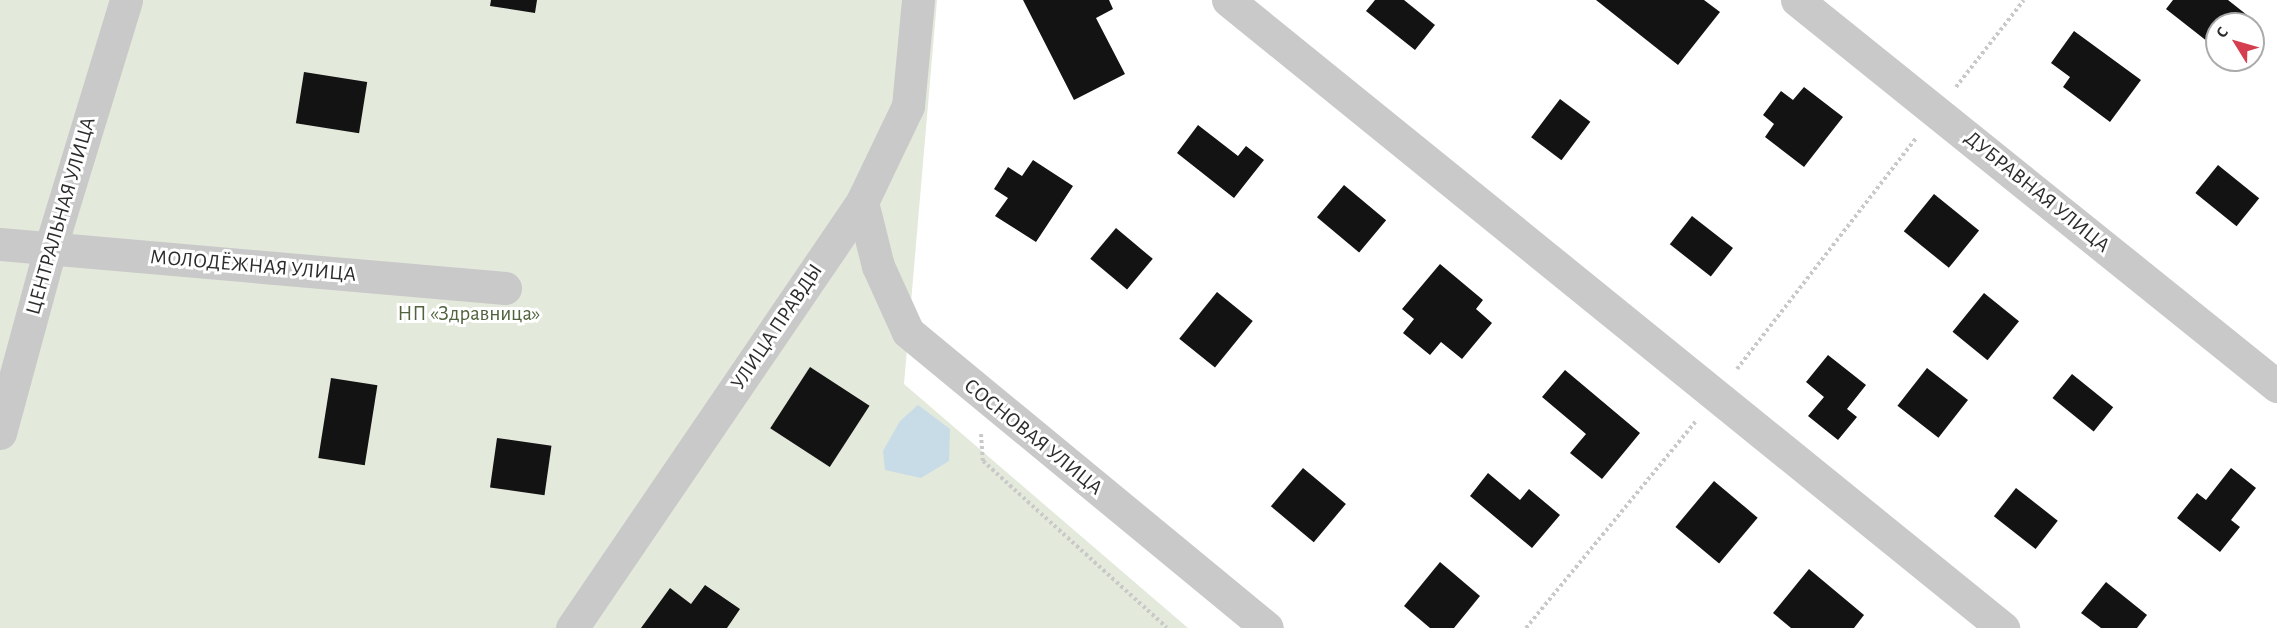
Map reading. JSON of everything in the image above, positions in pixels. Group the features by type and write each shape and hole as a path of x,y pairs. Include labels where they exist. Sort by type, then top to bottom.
{"street":[{"name":"ЦЕНТРАЛЬНАЯ УЛИЦА","path":"0,433 50,249 126,0"},
{"name":"УЛИЦА ПРАВДЫ","path":"572,628 862,202 908,106 918,0"},
{"path":"1228,0 1715,398 2003,628"},
{"name":"ДУБРАВНАЯ УЛИЦА","path":"1797,0 2277,386"},
{"name":"СОСНОВАЯ УЛИЦА","path":"862,202 878,266 908,332 1266,628"},
{"name":"МОЛОДЁЖНАЯ УЛИЦА","path":"0,244 505,288"}],"path":[{"path":"1526,628 1715,398 2024,0"},
{"path":"977,391 983,461 1167,628"}],"green space":[{"name":"НП «Здравница»","path":"0,0 937,0 904,384 1188,628 0,628"}],"water":[{"path":"918,405 950,429 949,461 921,478 885,470 883,451 900,421"}],"building":[{"path":"491,0 537,0 535,13 490,6"},
{"path":"1023,0 1109,0 1113,9 1096,18 1125,74 1074,100"},
{"path":"1375,0 1404,0 1435,25 1415,50 1366,11"},
{"path":"1596,0 1704,0 1720,12 1678,65"},
{"path":"2173,0 2228,0 2243,12 2205,12 2205,40 2166,9"},
{"path":"2074,31 2141,80 2110,122 2063,87 2070,77 2051,63"},
{"path":"304,72 367,82 359,133 296,123"},
{"path":"1804,87 1843,117 1804,167 1765,137 1774,124 1763,115 1781,91 1793,100"},
{"path":"1560,99 1590,122 1561,160 1531,137"},
{"path":"1198,125 1238,156 1246,146 1264,160 1234,198 1177,153"},
{"path":"1033,160 1073,186 1036,242 995,216 1008,198 994,189 1008,167 1022,176"},
{"path":"2218,165 2259,198 2237,226 2195,193"},
{"path":"1344,185 1386,220 1359,253 1317,217"},
{"path":"1934,194 1979,231 1949,268 1904,231"},
{"path":"1692,216 1733,248 1711,276 1670,244"},
{"path":"1116,228 1153,259 1127,289 1090,259"},
{"path":"1440,264 1483,300 1476,309 1492,323 1462,359 1441,342 1430,355 1403,333 1414,319 1402,309"},
{"path":"1217,292 1253,321 1215,368 1179,339"},
{"path":"1984,293 2019,321 1988,360 1953,332"},
{"path":"1828,355 1866,385 1847,409 1857,417 1838,440 1808,416 1824,397 1806,382"},
{"path":"810,367 870,406 830,467 770,428"},
{"path":"1927,368 1968,400 1938,438 1897,406"},
{"path":"1565,370 1640,433 1602,479 1570,453 1586,434 1542,397"},
{"path":"2072,374 2113,407 2094,431 2052,398"},
{"path":"331,378 377,385 365,465 318,458"},
{"path":"497,438 551,446 545,495 490,488"},
{"path":"1303,468 1346,504 1314,542 1271,506"},
{"path":"2231,468 2256,488 2231,520 2240,527 2220,552 2177,518 2197,493 2206,500"},
{"path":"1488,473 1520,500 1529,489 1560,515 1532,548 1470,496"},
{"path":"1714,481 1758,518 1719,564 1675,527"},
{"path":"2016,488 2058,521 2036,549 1994,516"},
{"path":"1440,562 1480,596 1454,628 1430,628 1404,606"},
{"path":"1809,569 1864,615 1854,628 1791,628 1773,613"},
{"path":"2106,582 2147,615 2137,628 2101,628 2081,613"},
{"path":"705,585 740,609 727,628 641,628 670,588 691,604"}]}
